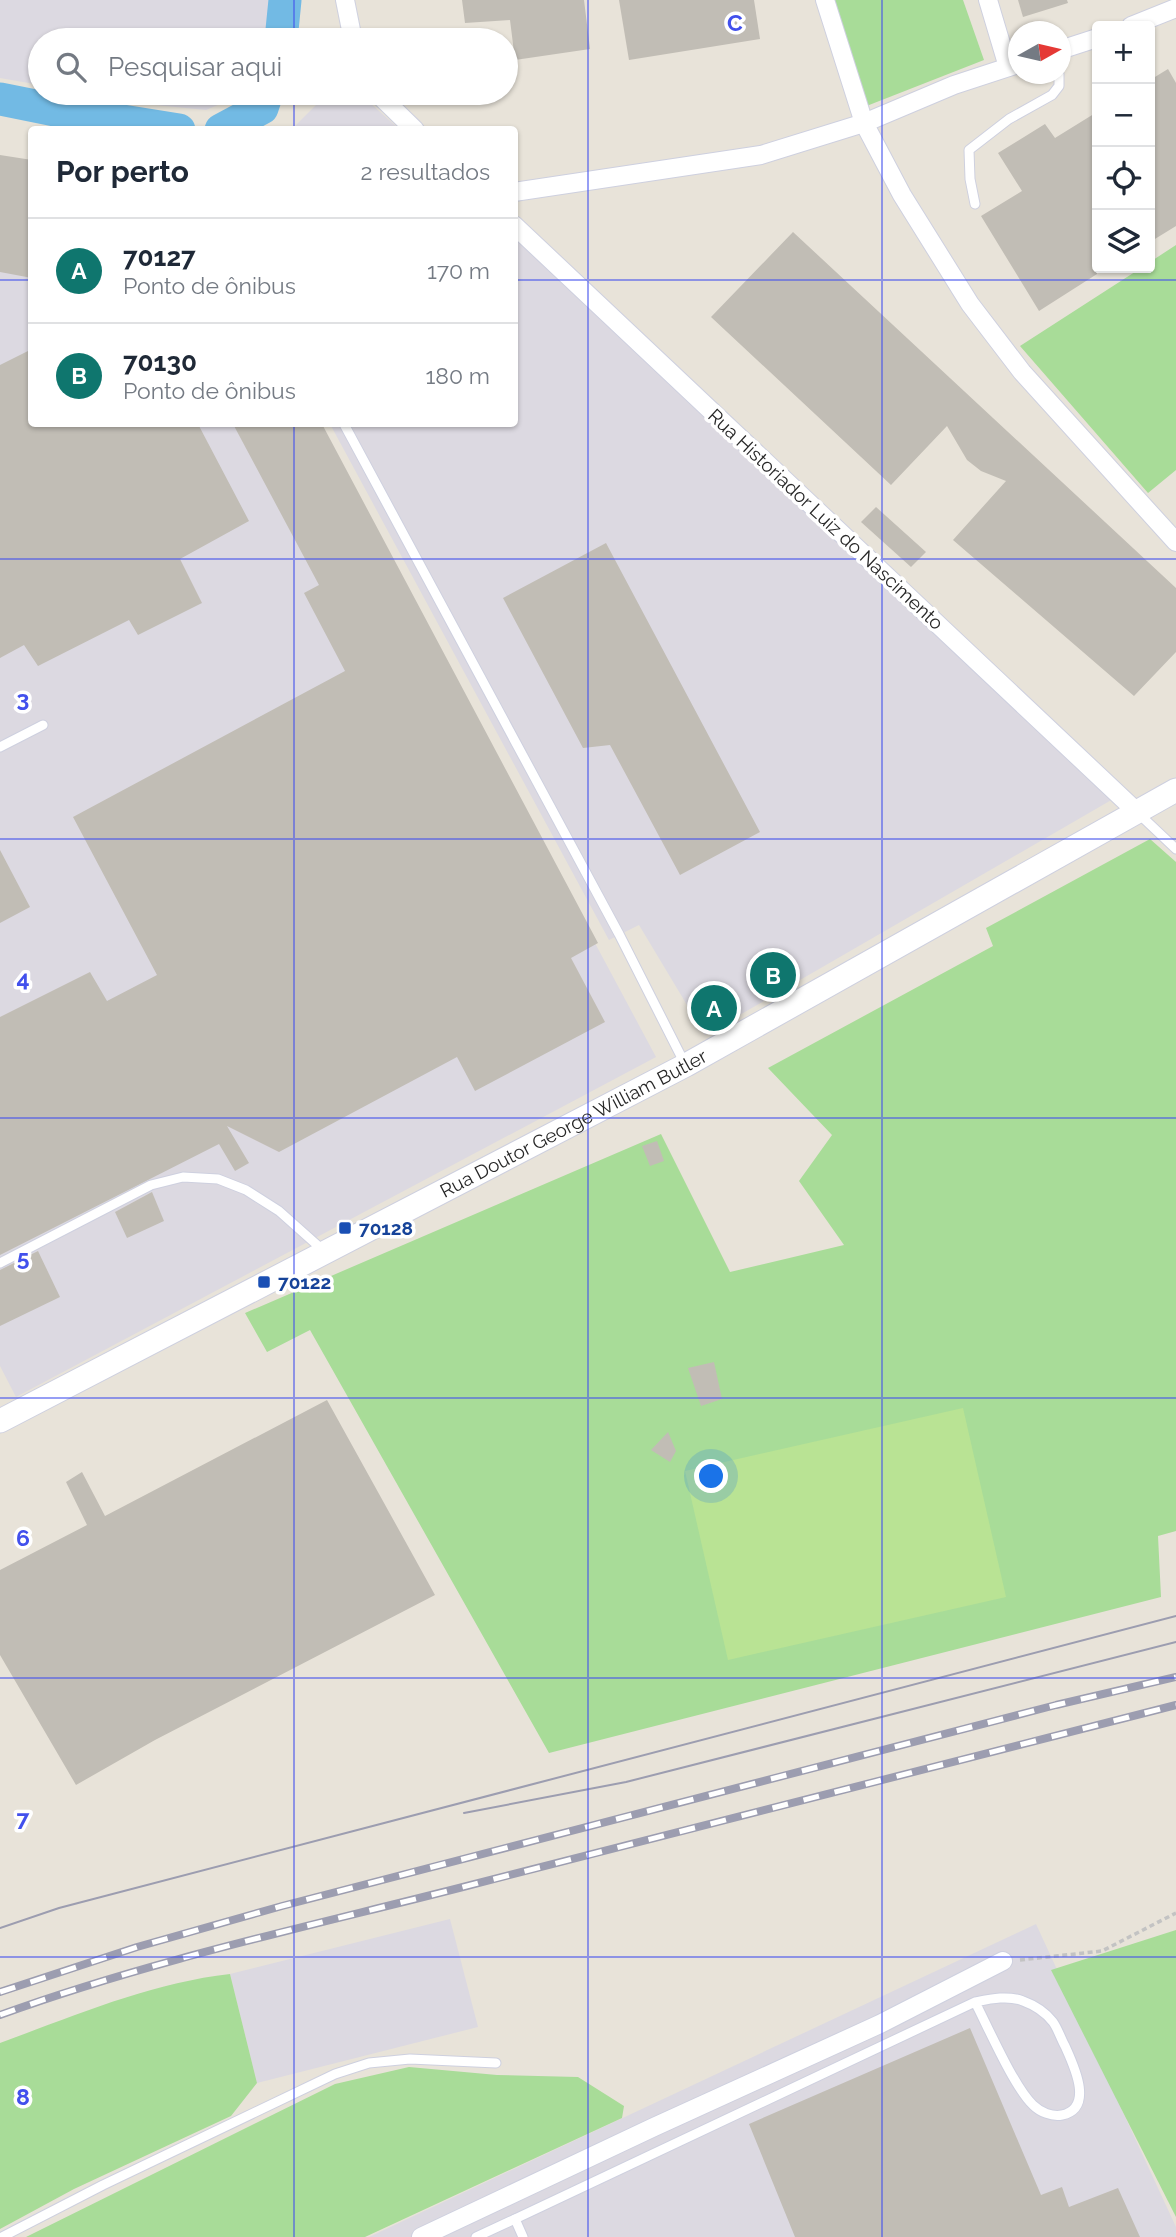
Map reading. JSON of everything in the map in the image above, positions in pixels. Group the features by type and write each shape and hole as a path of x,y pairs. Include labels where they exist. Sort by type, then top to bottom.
{"street":[{"path":"345,0 351,28"},
{"path":"825,0 864,123 902,195 970,304 1022,372 1176,542"},
{"path":"988,0 1008,52"},
{"path":"1144,21 1176,8"},
{"path":"1071,46 1092,40"},
{"path":"518,191 761,155 864,123 932,94 1008,67"},
{"path":"389,105 411,126"},
{"name":"Rua Historiador Luiz do Nascimento","path":"518,229 1138,813"},
{"name":"Rua Doutor George William Butler","path":"0,1421 686,1065 1176,790"},
{"path":"421,2237 880,2024 1003,1961"}],"lane":[{"path":"975,204 970,180 969,150 1009,118 1056,92 1060,84"},
{"path":"346,427 620,934 686,1065"},
{"path":"0,747 43,725"},
{"path":"1138,813 1176,849"},
{"path":"0,1264 151,1185 183,1177 218,1180 246,1190 279,1211 325,1252"},
{"path":"476,2237 975,2002 1002,1998 1021,2000 1041,2010 1054,2023 1079,2075 1079,2097 1074,2110 1057,2116 1032,2105 975,2002"},
{"path":"2,2237 103,2185 335,2074 369,2063 410,2059 496,2063"},
{"path":"515,2219 523,2237"}],"path":[{"path":"1003,1961 1102,1951 1176,1913"}],"shaded area":[{"path":"0,0 285,0 282,28 28,28 28,83 0,78"},
{"path":"155,105 218,105 206,110"},
{"path":"316,105 372,105 396,126 295,126"},
{"path":"0,179 28,184 28,427 319,427 656,1057 16,1397 0,1366"},
{"path":"518,239 1120,795 705,1035 639,925 609,940 332,427 518,427"},
{"path":"450,1919 478,2027 257,2083 230,1974"},
{"path":"1036,1924 1176,2227 1176,2237 369,2237"}],"green space":[{"path":"830,0 963,0 984,60 864,107"},
{"path":"1176,245 1176,470 1148,493 1020,346 1133,273 1155,273 1155,259"},
{"path":"1150,839 1176,862 1176,1531 1158,1536 1161,1597 549,1753 310,1330 267,1352 245,1313 661,1134 730,1272 844,1245 799,1181 832,1135 768,1068 993,946 986,928"},
{"path":"963,1408 1006,1597 728,1660 685,1471"},
{"path":"1176,1930 1176,2217 1051,1970"},
{"path":"230,1974 257,2083 231,2116 74,2189 0,2229 0,2043 142,1993 200,1978"},
{"path":"409,2067 497,2075 578,2077 624,2106 622,2118 365,2237 26,2237 335,2084"}],"building":[{"path":"462,0 584,0 590,49 518,60 518,28 511,28 510,20 465,23"},
{"path":"619,0 754,0 760,39 629,60"},
{"path":"1018,0 1067,0 1068,3 1023,17"},
{"path":"1168,69 1176,83 1176,226 1155,239 1155,84 1155,77"},
{"path":"1092,115 1092,273 1097,274 1039,311 981,216 1022,191 998,153 1045,124 1055,138"},
{"path":"0,155 28,159 28,277 0,272"},
{"path":"793,232 1176,588 1176,652 1134,696 953,540 1006,481 981,471 967,460 947,426 891,485 711,317"},
{"path":"28,351 28,427 200,427 249,521 180,559 202,603 138,635 129,620 38,666 24,645 0,658 0,365"},
{"path":"235,427 324,427 598,943 571,958 605,1022 475,1091 457,1057 279,1152 227,1126 249,1163 235,1171 219,1144 0,1255 0,1017 90,972 107,1001 157,975 73,817 345,671 304,593 319,585"},
{"path":"876,507 926,552 911,567 861,522"},
{"path":"606,543 760,832 680,875 610,745 583,748 503,598"},
{"path":"0,850 30,907 0,923"},
{"path":"657,1141 664,1161 650,1166 642,1146"},
{"path":"152,1192 164,1221 127,1238 115,1212"},
{"path":"38,1251 60,1297 0,1326 0,1270"},
{"path":"714,1362 722,1399 701,1406 688,1368"},
{"path":"327,1400 435,1595 155,1740 76,1785 0,1655 0,1570 87,1525 66,1482 82,1472 105,1516"},
{"path":"668,1432 676,1451 670,1462 651,1450"},
{"path":"970,2028 1041,2195 1062,2187 1069,2207 1118,2188 1140,2237 795,2237 749,2124"}],"waterway":[{"path":"282,28 285,0"},
{"path":"0,99 28,105"},
{"path":"30,105 154,126"},
{"path":"228,126 263,105"}],"tram line":[{"path":"0,1928 59,1908 1176,1616"},
{"path":"464,1813 626,1782 1176,1642"}],"railway":[{"path":"0,1992 137,1947 282,1906 1056,1705 1176,1677"},
{"path":"0,2015 113,1978 228,1946 1176,1705"}],"place":[{"name":"70130","path":"773,975"},
{"name":"70127","path":"714,1008"},
{"name":"70128","path":"345,1228"},
{"name":"70122","path":"264,1282"}]}
